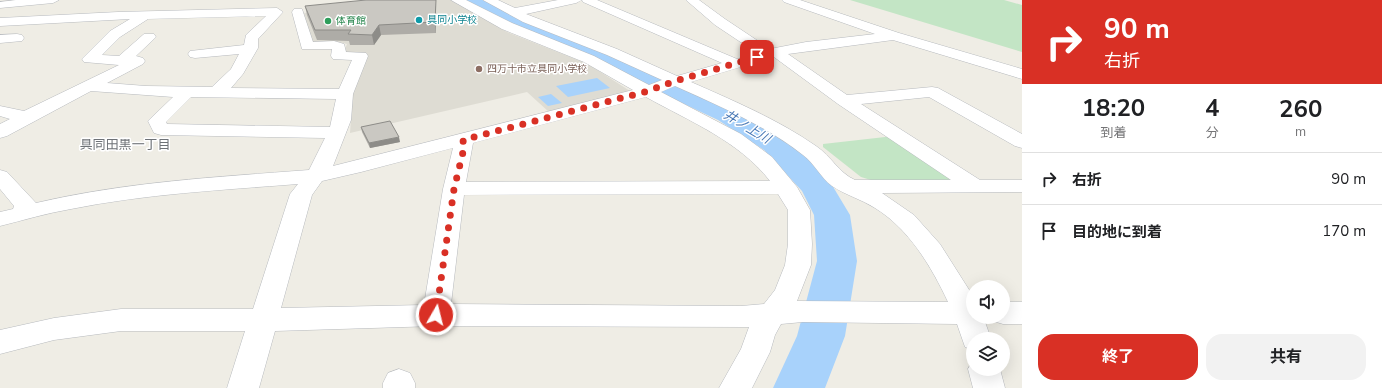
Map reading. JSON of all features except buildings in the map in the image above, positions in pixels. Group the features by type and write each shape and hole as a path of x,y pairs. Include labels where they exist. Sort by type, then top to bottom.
{"street":[{"path":"0,5 14,0"},
{"path":"0,5 23,0"},
{"path":"0,5 53,0"},
{"path":"457,0 507,26 589,59 650,90 734,138 765,161 786,188 799,210 800,251 798,265 787,294 772,314 760,335 755,352 734,388"},
{"path":"489,0 745,112 778,130 811,151 839,181 874,197 893,209 916,231 957,289 966,304"},
{"path":"515,12 576,0"},
{"path":"587,0 735,63"},
{"path":"692,0 720,22 772,53 976,187"},
{"path":"788,0 894,36 1022,74"},
{"path":"118,16 136,2"},
{"path":"0,22 275,8 306,11 307,46 334,45 339,46 338,56 361,56 345,94 342,120 337,133 322,167 301,194 243,388"},
{"path":"216,93 238,71 249,49 251,38 263,25 275,8"},
{"path":"137,58 89,59 110,41 115,34 145,15"},
{"path":"224,26 263,25"},
{"path":"0,219 70,202 108,196 180,187 314,176 463,140 650,90 675,81 772,53 806,46 894,36"},
{"path":"0,132 26,117 91,86 137,58 149,37"},
{"path":"0,39 17,38"},
{"path":"195,54 249,49"},
{"path":"937,49 952,56 1022,80"},
{"path":"91,86 145,94 187,92 345,94"},
{"path":"187,92 157,121 161,129 337,133"},
{"path":"844,100 932,92 1022,142"},
{"path":"0,111 26,117"},
{"path":"436,315 454,189 464,148 463,140"},
{"path":"0,176 26,205 23,214"},
{"path":"851,187 1022,186"},
{"path":"454,189 786,188"},
{"path":"0,342 54,329 121,320 263,320 436,315 741,317 803,310 966,313"},
{"path":"1010,313 1022,313"},
{"path":"986,376 989,388"}],"shaded area":[{"name":"四万十市立具同小学校","path":"434,0 450,0 507,32 588,64 630,91 549,112 527,92 350,133 353,92 367,53 344,52 347,44 339,42 312,42 304,13"}],"green space":[{"path":"850,0 1004,0 1022,5 1022,52"},
{"path":"894,136 952,177 952,181 874,181 861,177 823,147 823,144"}],"water":[{"path":"597,78 610,88 568,97 556,86"},
{"path":"551,94 562,103 548,106 538,97"}],"waterway":[{"name":"井ノ上川","path":"471,0 516,23 638,73 728,114 775,143 817,187 832,215 837,261 821,336 799,388"}],"place":[{"name":"具同小学校","path":"419,20"},
{"name":"体育館","path":"328,21"},
{"name":"四万十市立具同小学校","path":"479,69"}],"district":[{"name":"具同田黒一丁目","path":"125,145"}],"route":[{"path":"436,315 454,189 464,148 463,140 648,91 672,82 757,57"}]}
